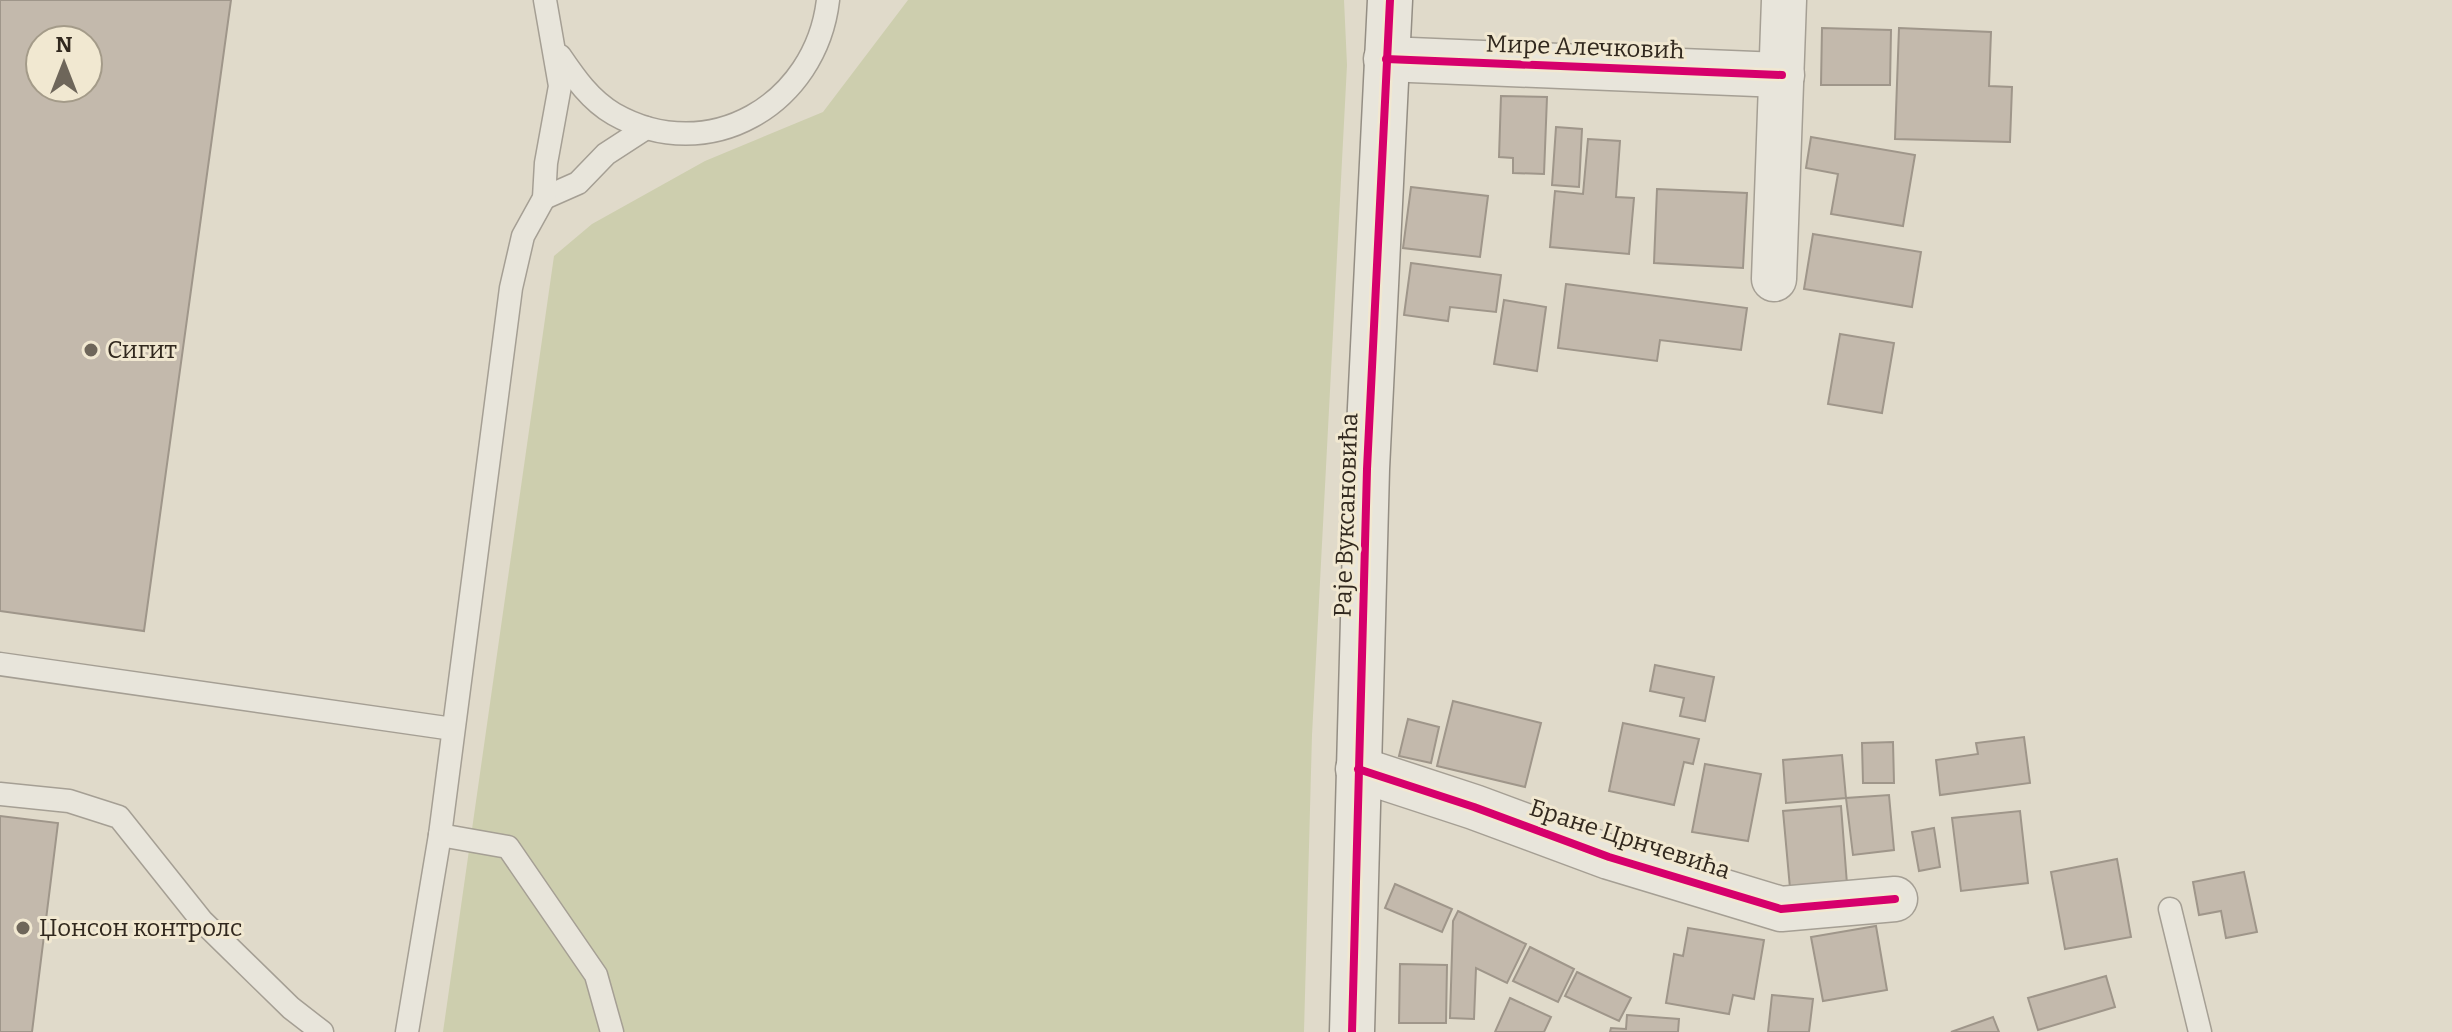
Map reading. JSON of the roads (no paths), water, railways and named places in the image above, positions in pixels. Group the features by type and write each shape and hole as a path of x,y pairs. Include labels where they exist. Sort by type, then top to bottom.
{"street":[{"name":"Раје Вуксановића","path":"1352,1032 1358,769 1390,0"},
{"path":"1774,279 1784,0"},
{"name":"Мире Алечковић","path":"1386,59 1782,75"},
{"name":"Бране Црнчевића","path":"1358,769 1474,807 1609,857 1781,909 1895,899"}],"lane":[{"path":"407,1032 440,835 511,288 523,236 544,198 546,163 554,139 560,86 545,0"},
{"path":"555,48 579,85 612,113 646,128 682,133 706,131 752,118 781,97 805,70 821,38 828,1"},
{"path":"544,198 578,183 606,154 646,128"},
{"path":"0,664 453,729"},
{"path":"0,794 69,801 119,817 202,921 291,1008 322,1032"},
{"path":"440,835 508,847 596,975 612,1032"},
{"path":"2170,909 2200,1032"}],"place":[{"name":"Сигит","path":"91,350"},
{"name":"Џонсон контролс","path":"23,928"}]}
